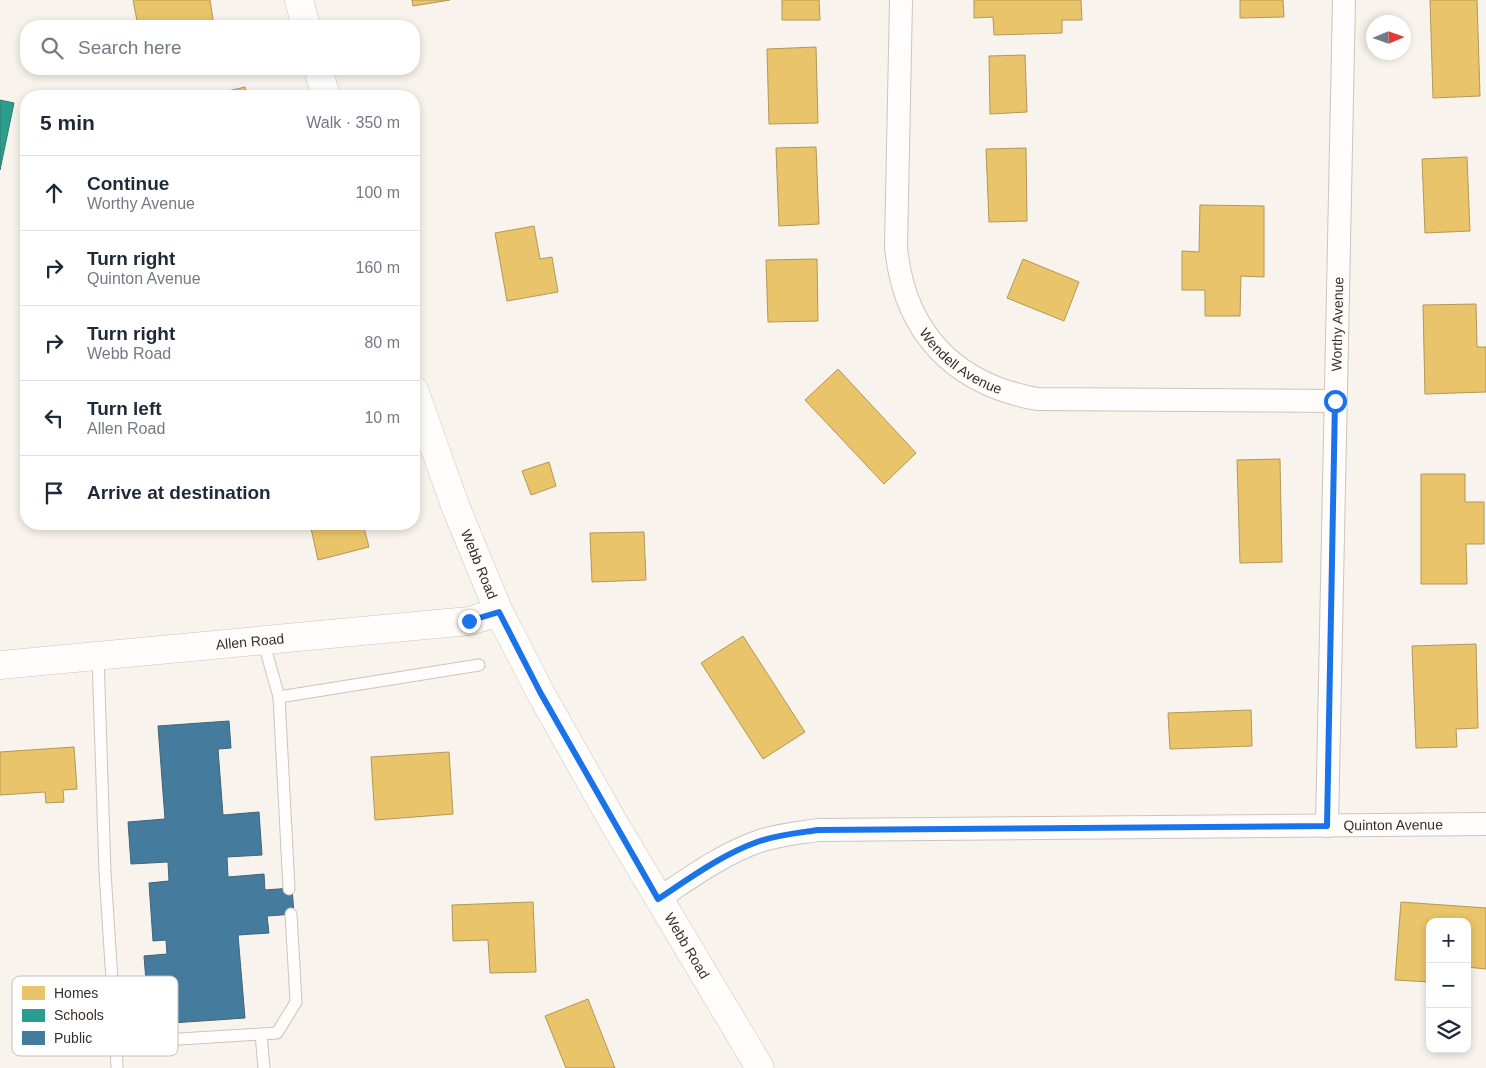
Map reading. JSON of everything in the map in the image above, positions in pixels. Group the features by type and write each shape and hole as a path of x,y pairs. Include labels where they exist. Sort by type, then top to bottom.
{"street":[{"path":"299,0 304,20"},
{"name":"Wendell Avenue","path":"901,0 896,247 898,269 904,291 913,312 924,332 939,350 974,378 994,388 1016,395 1037,398 1335,401"},
{"name":"Worthy Avenue","path":"1327,826 1344,0"},
{"path":"320,75 324,90"},
{"name":"Webb Road","path":"420,407 456,508 499,612 540,692 658,899 760,1068"},
{"name":"Allen Road","path":"0,665 469,621 499,612"},
{"name":"Quinton Avenue","path":"658,899 733,852 759,841 818,830 1486,824"}],"lane":[{"path":"263,640 279,698 289,889"},
{"path":"98,656 104,872 111,976"},
{"path":"279,698 479,665"},
{"path":"178,1039 277,1033 296,1002 290,914"},
{"path":"261,1034 264,1068"}],"building: Homes":[{"path":"133,0 210,0 213,20 137,20"},
{"path":"412,0 450,0 413,6"},
{"path":"782,0 819,0 820,20 782,20"},
{"path":"974,0 1081,0 1082,20 1062,20 1062,33 994,35 993,17 974,18"},
{"path":"1240,0 1283,0 1284,17 1240,18"},
{"path":"1430,0 1477,0 1480,96 1433,98"},
{"path":"816,47 818,123 769,124 767,49"},
{"path":"1025,55 1027,112 990,114 989,56"},
{"path":"245,87 246,90 232,90"},
{"path":"816,147 819,224 779,226 776,148"},
{"path":"1026,148 1027,221 989,222 986,149"},
{"path":"1467,157 1470,231 1425,233 1422,159"},
{"path":"1200,205 1264,206 1264,277 1241,276 1240,316 1205,316 1205,290 1182,290 1182,251 1199,252"},
{"path":"534,226 540,259 552,257 558,292 507,301 495,233"},
{"path":"817,259 818,321 768,322 766,260"},
{"path":"1023,259 1079,282 1064,321 1007,298"},
{"path":"1476,304 1477,347 1486,347 1486,392 1425,394 1423,305"},
{"path":"838,369 916,453 884,484 805,400"},
{"path":"1280,459 1282,562 1240,563 1237,460"},
{"path":"549,462 556,486 531,495 522,471"},
{"path":"1421,474 1465,474 1465,502 1484,502 1484,544 1466,544 1467,584 1421,584"},
{"path":"311,530 365,530 369,547 318,560"},
{"path":"644,532 646,580 592,582 590,533"},
{"path":"743,636 805,732 763,759 701,663"},
{"path":"1476,644 1478,728 1456,729 1457,747 1416,748 1412,646"},
{"path":"1251,710 1252,746 1170,749 1168,713"},
{"path":"74,747 77,789 63,790 64,802 46,803 45,792 0,795 0,752"},
{"path":"449,752 453,814 375,820 371,757"},
{"path":"533,902 536,972 490,973 488,940 453,941 452,905"},
{"path":"1401,902 1486,908 1486,969 1471,967 1471,918 1426,918 1426,982 1395,980"},
{"path":"588,999 615,1068 566,1068 545,1016"}],"building: Schools":[{"path":"0,100 14,103 0,170"}],"building: Public":[{"path":"229,721 231,748 218,749 223,815 259,812 262,855 227,857 228,877 264,874 265,890 292,888 294,914 267,916 269,933 238,935 245,1018 178,1023 178,976 146,976 144,956 167,954 166,940 153,941 149,883 169,881 168,862 131,864 128,822 165,819 158,726"}],"route":[{"path":"469,621 499,612 540,692 610,818 658,899 733,852 759,841 818,830 1327,826 1335,401"}]}
